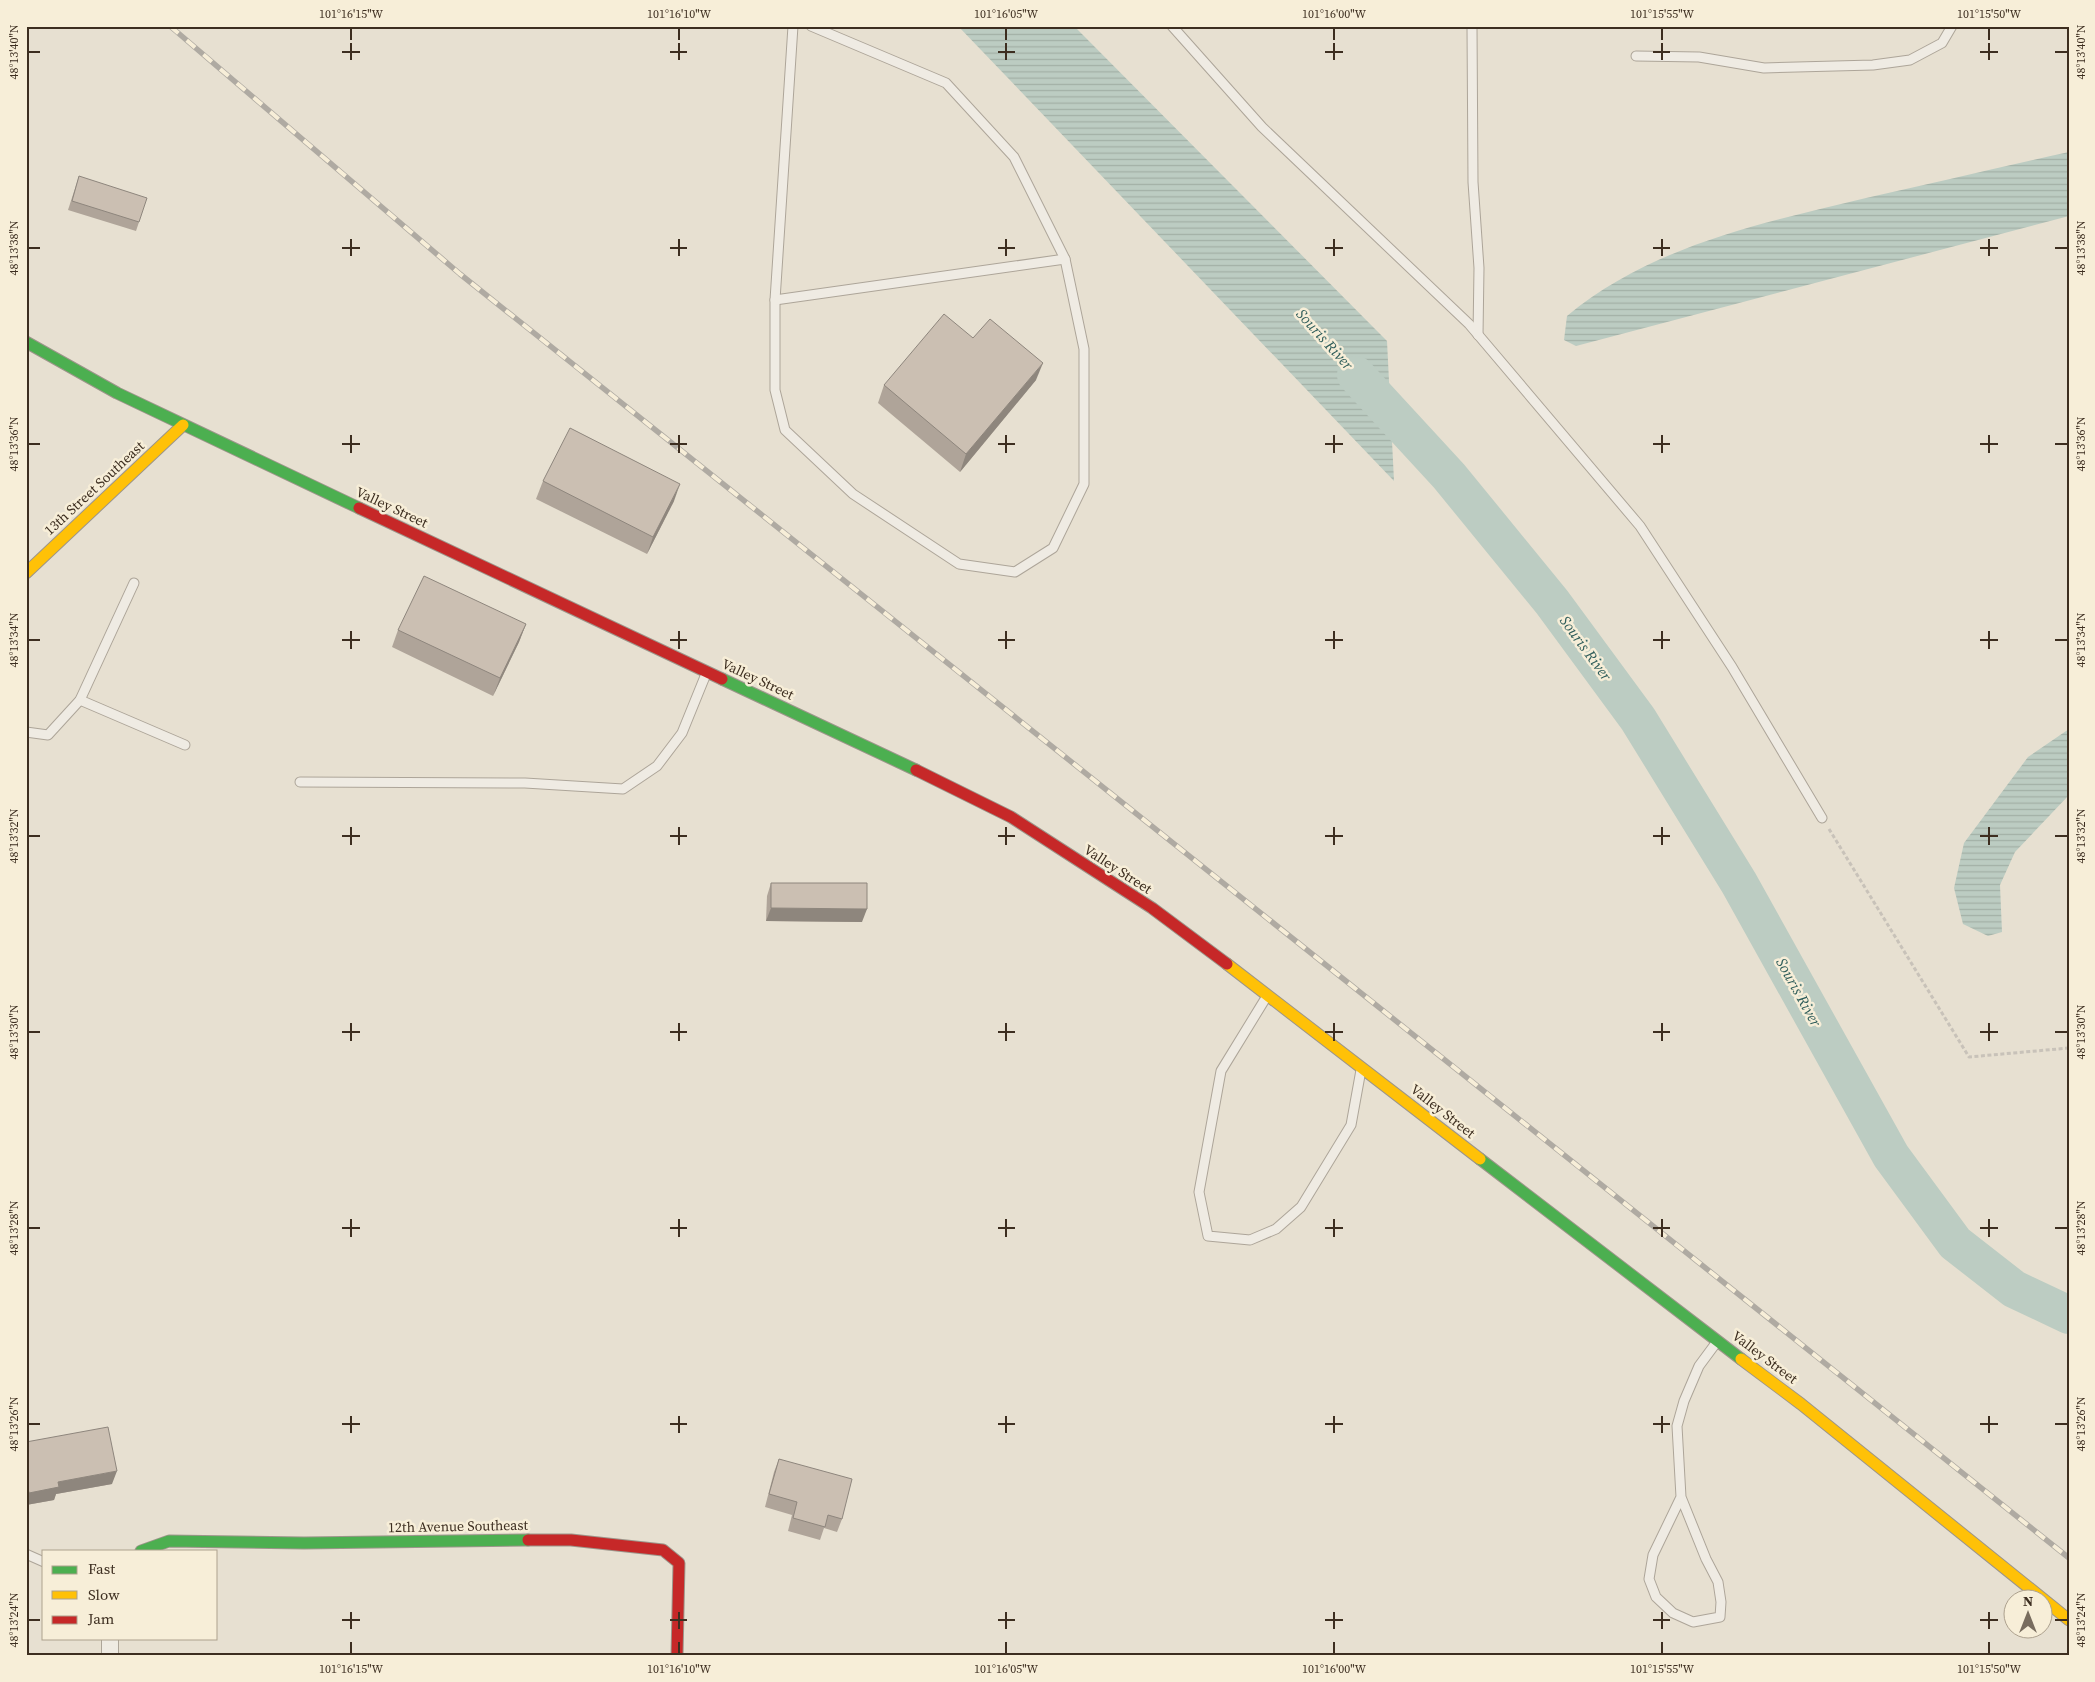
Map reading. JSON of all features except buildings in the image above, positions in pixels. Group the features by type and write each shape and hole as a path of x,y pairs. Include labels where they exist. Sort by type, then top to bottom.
{"main road":[{"name":"Valley Street","path":"26,342 117,393 183,425 914,769 1011,818 1152,908 1268,994 1801,1404 2069,1620"},
{"name":"13th Street Southeast","path":"26,573 183,425"},
{"name":"12th Avenue Southeast","path":"144,1550 169,1541 304,1543 571,1540 663,1550 679,1563 677,1656"}],"street":[{"path":"110,1640 110,1656"}],"lane":[{"path":"793,26 775,300 775,390 785,430 853,494 959,564 1015,572 1053,548 1084,484 1084,349 1065,259 1014,157 946,83 811,26"},
{"path":"1172,26 1262,127 1414,270 1478,335 1640,526 1732,667 1822,818"},
{"path":"1472,26 1473,182 1479,268 1478,335"},
{"path":"1636,56 1698,57 1764,68 1873,65 1910,60 1942,43 1952,26"},
{"path":"775,300 1065,259"},
{"path":"26,732 48,735 80,700 134,583"},
{"path":"300,782 524,783 623,788 657,766 682,733 707,671"},
{"path":"80,700 185,746"},
{"path":"1268,994 1221,1071 1199,1192 1208,1236 1250,1240 1276,1229 1301,1207 1351,1125 1362,1067"},
{"path":"1681,1497 1653,1555 1649,1579 1656,1597 1673,1613 1693,1622 1708,1621 1720,1617 1721,1602 1718,1582 1702,1551 1681,1497 1677,1426 1684,1401 1699,1366 1718,1341"},
{"path":"26,1554 42,1561"}],"path":[{"path":"1822,818 1969,1057 2069,1048"}],"water":[{"path":"958,26 1074,26 1387,341 1394,481"},
{"path":"2069,152 2069,216 1576,346 1564,340 1567,316 1600,292 1671,254 1709,240 1787,217"},
{"path":"2069,729 2069,795 2015,852 2000,885 2002,932 1988,936 1963,924 1954,888 1964,843 2028,757"}],"waterway":[{"name":"Souris River","path":"1356,375 1449,476 1552,602 1638,719 1739,883 1891,1156 1955,1243 2014,1289 2069,1315"}],"railway":[{"path":"170,26 460,274 2069,1558"}],"traffic: fast":[{"path":"26,342 117,393 359,508"},
{"path":"722,679 916,770"},
{"path":"1480,1159 1741,1359"},
{"path":"144,1550 169,1541 304,1543 528,1540"}],"traffic: slow":[{"path":"26,573 183,425"},
{"path":"1227,964 1480,1159"},
{"path":"1741,1359 1801,1404 2069,1620"}],"traffic: jam":[{"path":"359,508 722,679"},
{"path":"916,770 1011,817 1152,908 1227,964"},
{"path":"528,1540 571,1540 663,1550 679,1563 677,1656"}]}
